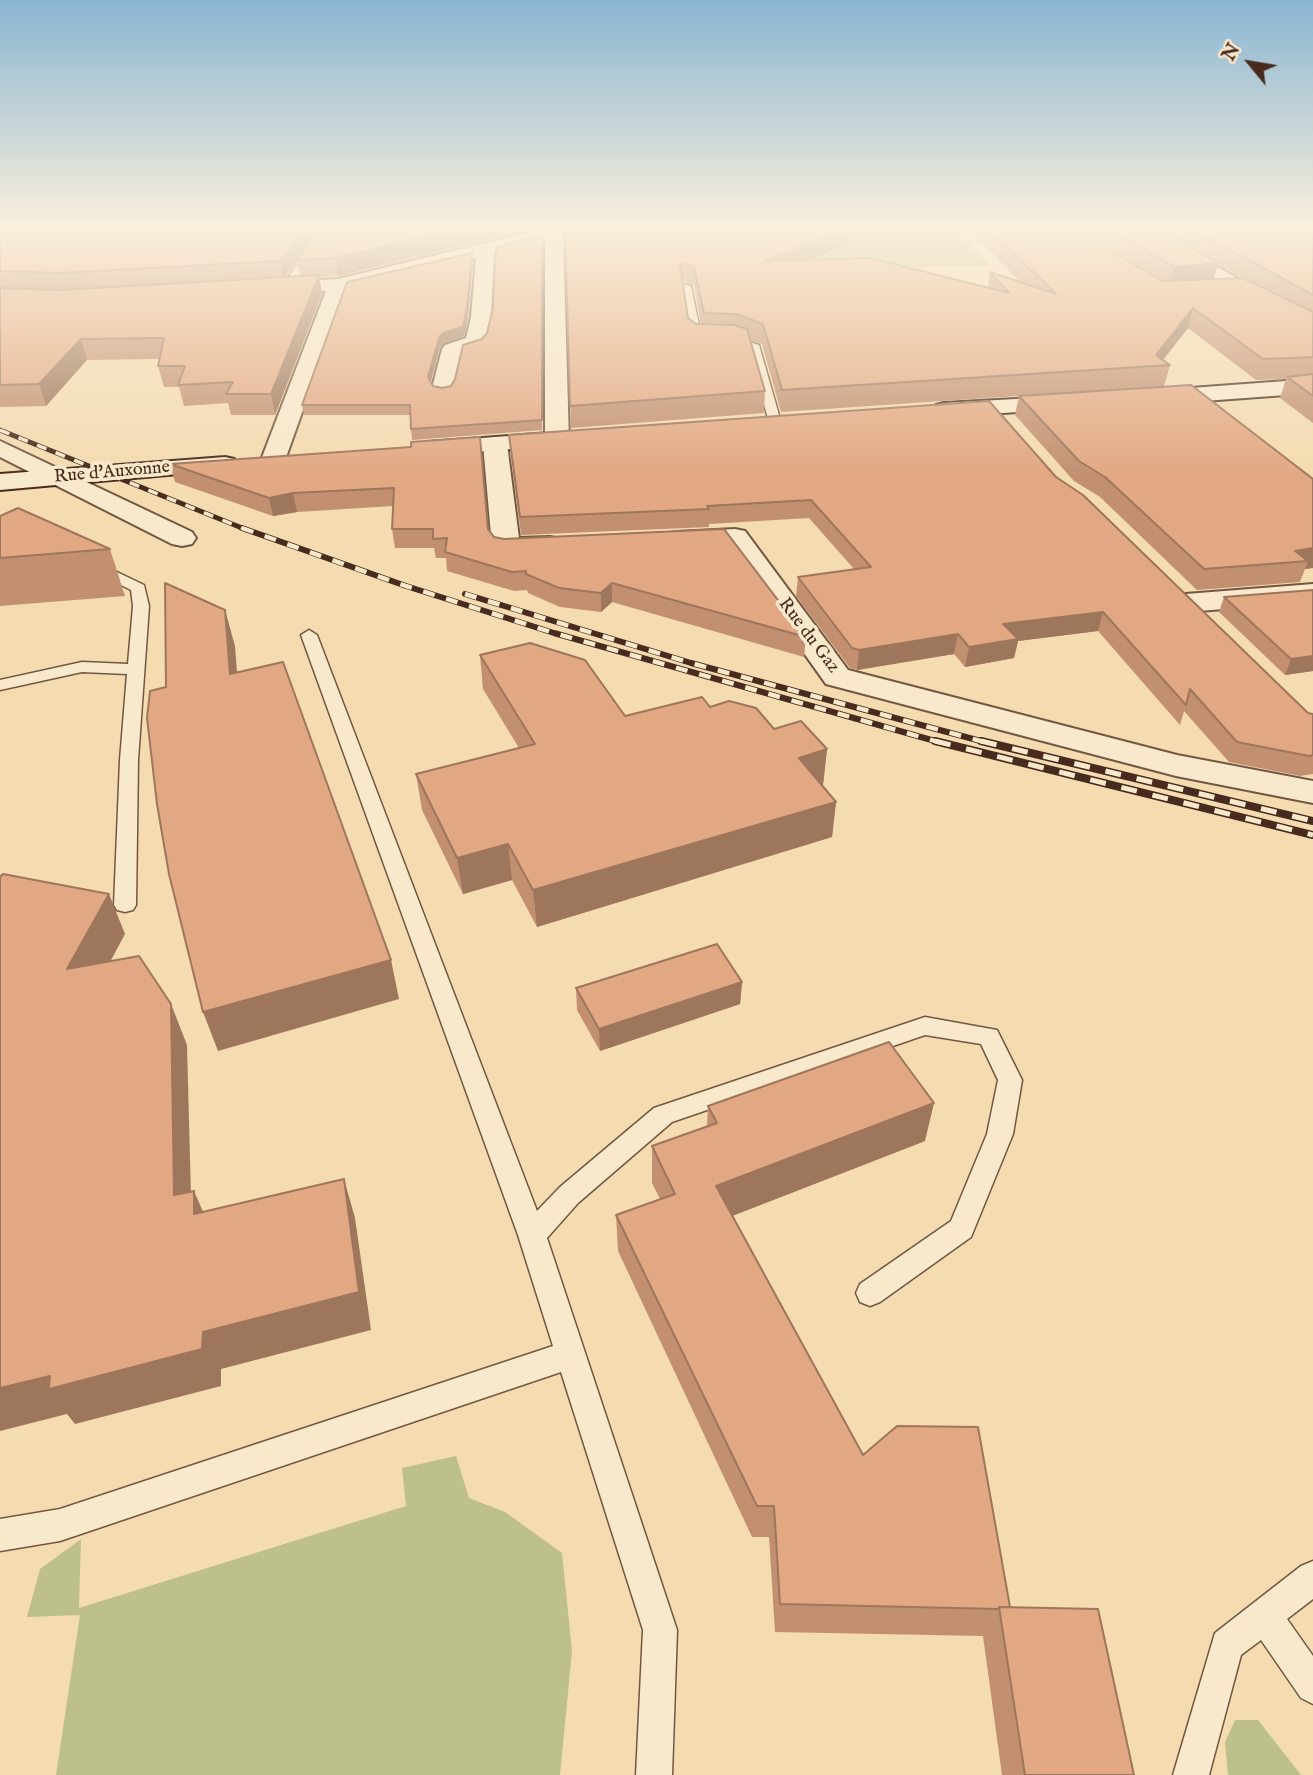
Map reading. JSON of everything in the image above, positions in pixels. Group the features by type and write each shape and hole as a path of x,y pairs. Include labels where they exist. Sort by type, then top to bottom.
{"street":[{"path":"273,460 329,310"},
{"path":"443,388 452,349 475,342 481,310"},
{"path":"558,440 562,310"},
{"path":"1279,310 1313,329"},
{"path":"1127,399 1313,386"},
{"path":"925,411 1087,402"},
{"path":"992,407 1013,431"},
{"path":"748,424 786,421"},
{"path":"412,450 585,438"},
{"path":"495,444 506,547 573,544"},
{"path":"0,448 65,477 182,538"},
{"name":"Rue d'Auxonne","path":"0,482 300,458"},
{"name":"Rue du Gaz","path":"654,541 735,537 837,677 1149,758 1313,792"},
{"path":"1216,631 1177,593 1313,593"}],"lane":[{"path":"691,310 696,338 735,340 753,345 786,421"},
{"path":"80,559 138,588 141,606 129,760 125,905"},
{"path":"309,635 531,1235 660,1630 654,1775"},
{"path":"0,685 82,667 136,669"},
{"path":"531,1235 569,1195 663,1115 925,1026 989,1035 1010,1080 1000,1134 961,1229 870,1293"},
{"path":"0,1535 60,1525 572,1354"},
{"path":"1191,1775 1227,1645 1313,1578"},
{"path":"1265,1616 1313,1686"}],"green space":[{"path":"456,1456 469,1498 505,1512 562,1553 572,1651 560,1775 56,1775 80,1615 27,1617 40,1569 81,1539 79,1608 406,1506 402,1468"},
{"path":"1235,1720 1258,1720 1301,1775 1228,1775 1225,1742"}],"building":[{"path":"0,310 305,310 271,394 226,394 233,382 178,385 185,366 158,366 164,338 81,339 39,384 0,385"},
{"path":"337,310 466,310 463,327 443,333 439,338 428,377 433,386 442,388 451,386 455,379 463,345 482,339 487,333 493,310 542,310 542,420 411,429 410,405 302,405"},
{"path":"567,310 687,310 688,318 696,324 734,325 747,329 765,391 570,406"},
{"path":"703,310 1192,310 1156,355 1170,365 782,390 763,324 736,314 704,313"},
{"path":"1196,310 1313,312 1313,357 1263,359"},
{"path":"1313,374 1313,396 1287,377"},
{"path":"1191,385 1313,479 1313,548 1295,551 1308,561 1204,569 1105,477 1079,461 1019,396"},
{"path":"989,401 1056,477 1083,495 1308,713 1313,714 1313,755 1237,742 1190,689 1186,705 1103,612 1003,624 1018,639 969,647 958,634 859,650 852,648 798,577 871,567 811,500 707,506 709,509 520,517 509,435"},
{"path":"480,437 488,529 494,537 504,539 724,529 806,637 612,583 601,593 559,588 526,574 526,571 512,572 445,552 447,538 433,539 433,529 392,529 394,488 293,493 269,498 170,464 411,447 411,442"},
{"path":"18,508 110,549 0,558 0,516"},
{"path":"165,583 225,610 230,674 283,662 391,960 203,1012 169,874 157,804 147,718 150,691 166,687"},
{"path":"1313,590 1313,656 1291,659 1224,597"},
{"path":"530,643 585,660 625,716 702,697 710,707 729,701 756,708 774,729 801,721 827,749 799,758 836,802 533,890 508,844 457,858 416,774 535,744 480,655"},
{"path":"3,874 109,894 67,969 139,956 171,1004 174,1195 194,1191 194,1214 344,1179 359,1292 203,1332 202,1349 49,1389 50,1376 0,1388 0,877"},
{"path":"717,944 742,982 599,1029 576,988"},
{"path":"889,1042 934,1103 716,1186 863,1455 897,1426 978,1427 1010,1607 999,1609 780,1604 774,1506 757,1506 616,1215 675,1194 652,1146 717,1123 708,1106"},
{"path":"999,1607 1098,1609 1134,1775 1025,1775"}],"railway":[{"path":"0,430 242,528"},
{"path":"242,528 406,586 554,633 942,743"},
{"path":"242,528 247,530"},
{"path":"465,594 691,663 988,743"},
{"path":"935,741 1313,835"},
{"path":"981,741 1313,821"}]}
